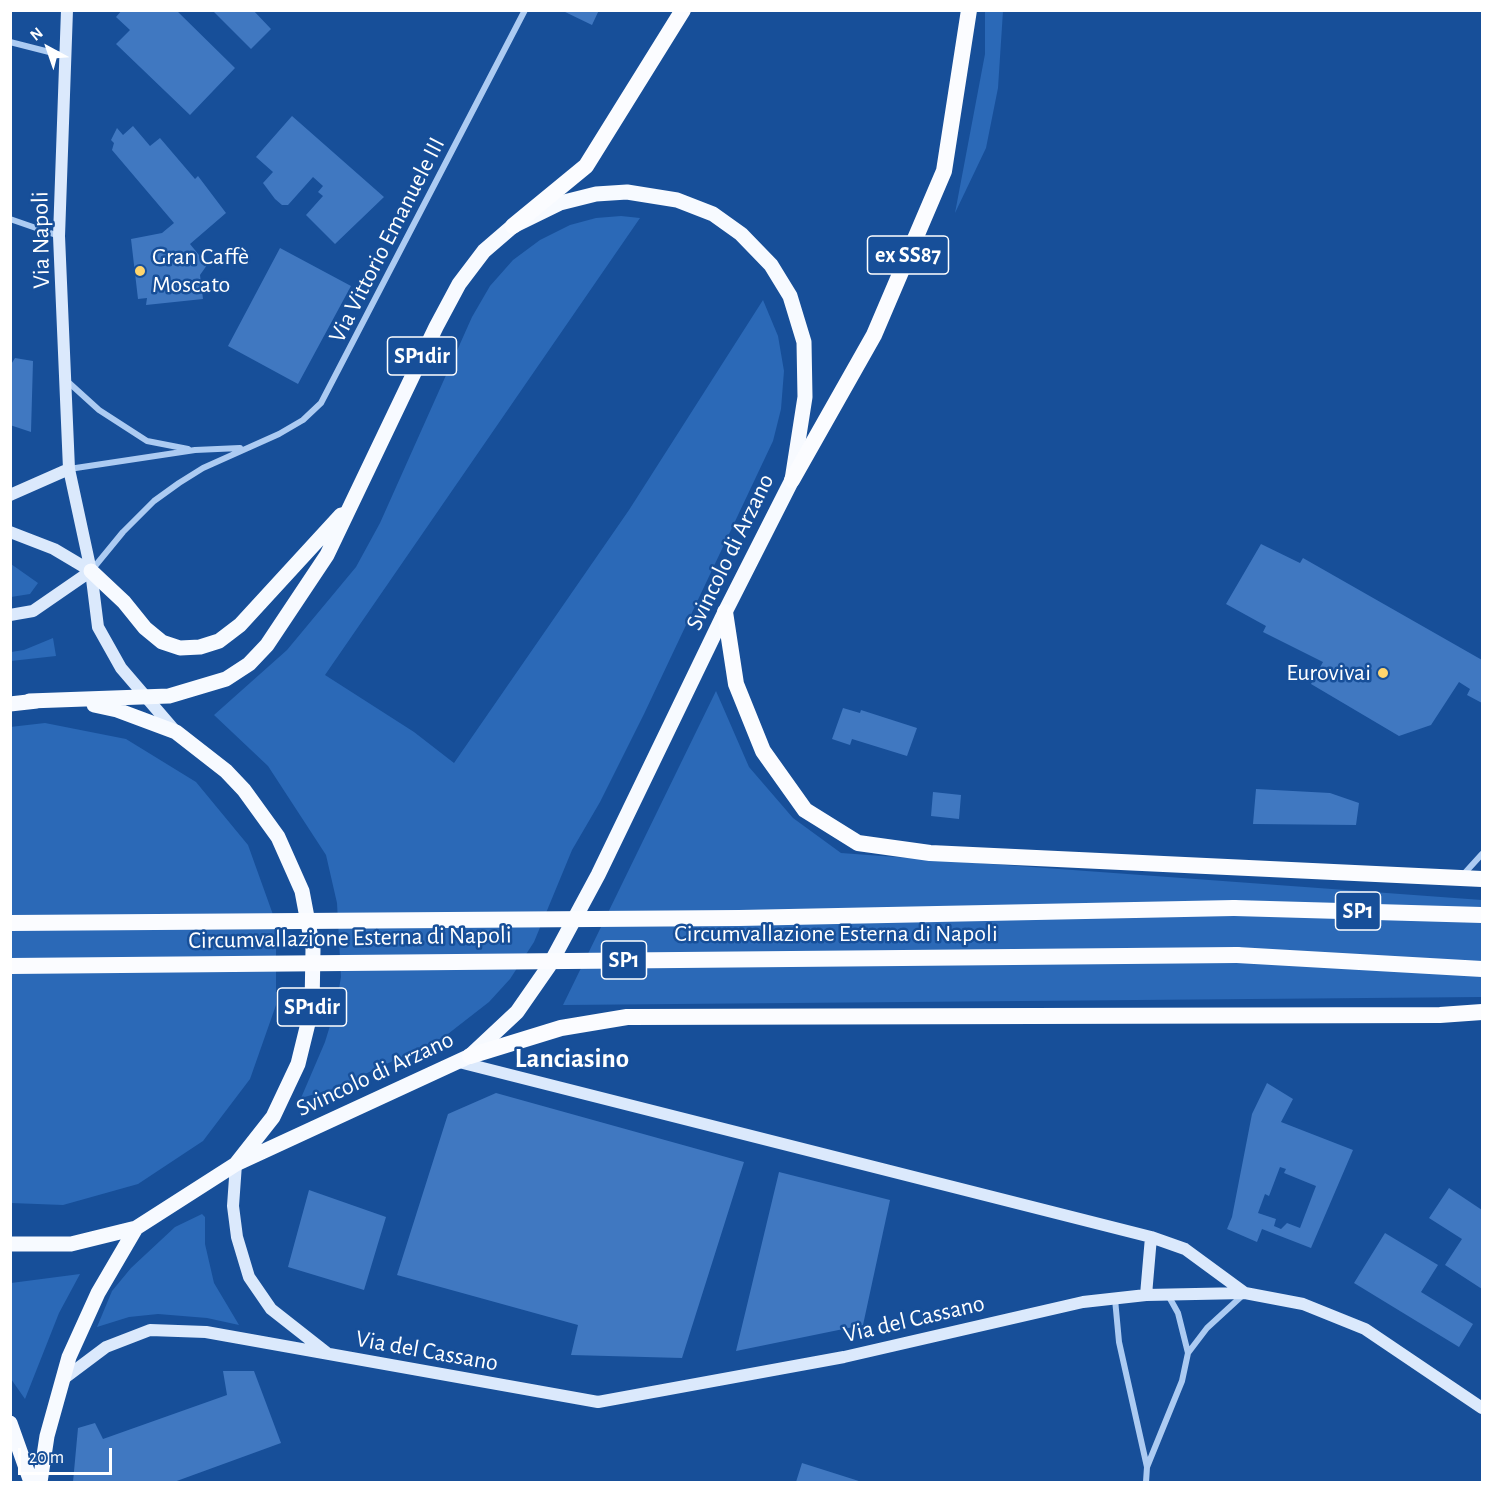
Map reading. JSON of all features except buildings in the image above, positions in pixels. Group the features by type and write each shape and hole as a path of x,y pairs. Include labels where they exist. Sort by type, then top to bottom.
{"highway":[{"path":"513,226 586,166 683,10"},
{"name":"ex SS87","path":"792,480 874,335 944,171 969,10"},
{"path":"725,612 736,684 763,751 806,810 858,843 930,853 1482,879"},
{"name":"Circumvallazione Esterna di Napoli","path":"10,922 740,918 1234,908 1482,915"},
{"name":"Circumvallazione Esterna di Napoli","path":"10,966 1238,955 1482,969"},
{"path":"464,1059 561,1028 627,1017 1440,1015 1482,1012"}],"main road":[{"name":"Via Napoli","path":"67,10 59,236 69,469 91,571"},
{"name":"Svincolo di Arzano","path":"29,701 169,696 226,679 249,664 267,645 327,555 431,337 459,284 484,251 513,226 561,203 596,194 627,192 677,200 713,214 741,234 771,265 790,296 804,342 806,397 792,480 725,612 598,875 549,966 517,1012 464,1059 236,1164"},
{"path":"10,495 69,469"},
{"path":"10,532 45,544 91,571 124,602 145,628 162,642 180,648 200,647 219,641 240,625 353,502"},
{"path":"10,615 33,611 91,571"},
{"path":"91,571 98,627 121,668 176,732"},
{"name":"SP1dir","path":"10,704 29,701 81,702 108,708 176,732 226,771 244,790 278,837 302,891 313,949 312,1007 298,1064 273,1117 236,1164 136,1228 71,1244 10,1244"},
{"path":"464,1059 1150,1237 1185,1249 1245,1293"},
{"name":"Via del Cassano","path":"236,1164 233,1206 237,1237 249,1276 271,1309 330,1356"},
{"path":"40,1482 47,1436 69,1357 98,1293 136,1228"},
{"path":"1146,1295 1150,1237"},
{"name":"Via del Cassano","path":"62,1380 106,1347 150,1330 206,1332 330,1356 598,1402 844,1357 1083,1302 1146,1295 1245,1293 1303,1304 1365,1329 1482,1408"},
{"path":"10,1423 31,1482"}],"street":[{"name":"Via Vittorio Emanuele III","path":"91,571 123,532 154,501 202,468 279,434 303,420 321,403 525,10"},
{"path":"10,42 66,56"},
{"path":"10,219 59,236"},
{"path":"67,381 99,411 147,441 195,450"},
{"name":"Via Vittorio Emanuele III","path":"69,469 195,450 243,448"},
{"path":"1459,878 1482,854"},
{"path":"1147,1467 1182,1380 1188,1353 1207,1328 1245,1293"},
{"path":"1168,1295 1178,1313 1188,1353"},
{"path":"1115,1298 1119,1342 1147,1467 1146,1482"}],"shaded area":[{"path":"985,11 1003,11 998,88 986,148 955,213 985,54"},
{"path":"621,216 640,218 325,675 414,732 454,763 629,510 763,300 778,336 784,371 781,409 773,441 644,714 600,802 572,850 534,942 510,979 489,1002 444,1037 333,1089 301,1098 325,1042 336,1006 341,977 337,903 326,855 268,766 214,715 287,650 356,567 380,523 472,317 490,286 513,260 540,240 570,225 596,218"},
{"path":"11,564 38,583 30,594 11,597"},
{"path":"53,638 56,656 11,661 11,652 24,650"},
{"path":"716,691 749,767 793,818 841,853 1482,900 1482,997 563,1005"},
{"path":"45,723 126,739 196,782 248,845 276,923 276,1005 250,1079 203,1141 138,1184 63,1205 11,1203 10,727"},
{"path":"202,1214 205,1217 205,1244 214,1283 239,1325 207,1318 158,1314 129,1317 97,1327 112,1291 131,1268 175,1227"},
{"path":"80,1274 59,1313 25,1399 11,1379 11,1283"}],"place":[{"name":"Gran Caffè Moscato","path":"140,271"},
{"name":"Eurovivai","path":"1383,673"}],"district":[{"name":"Lanciasino","path":"572,1059"}]}
